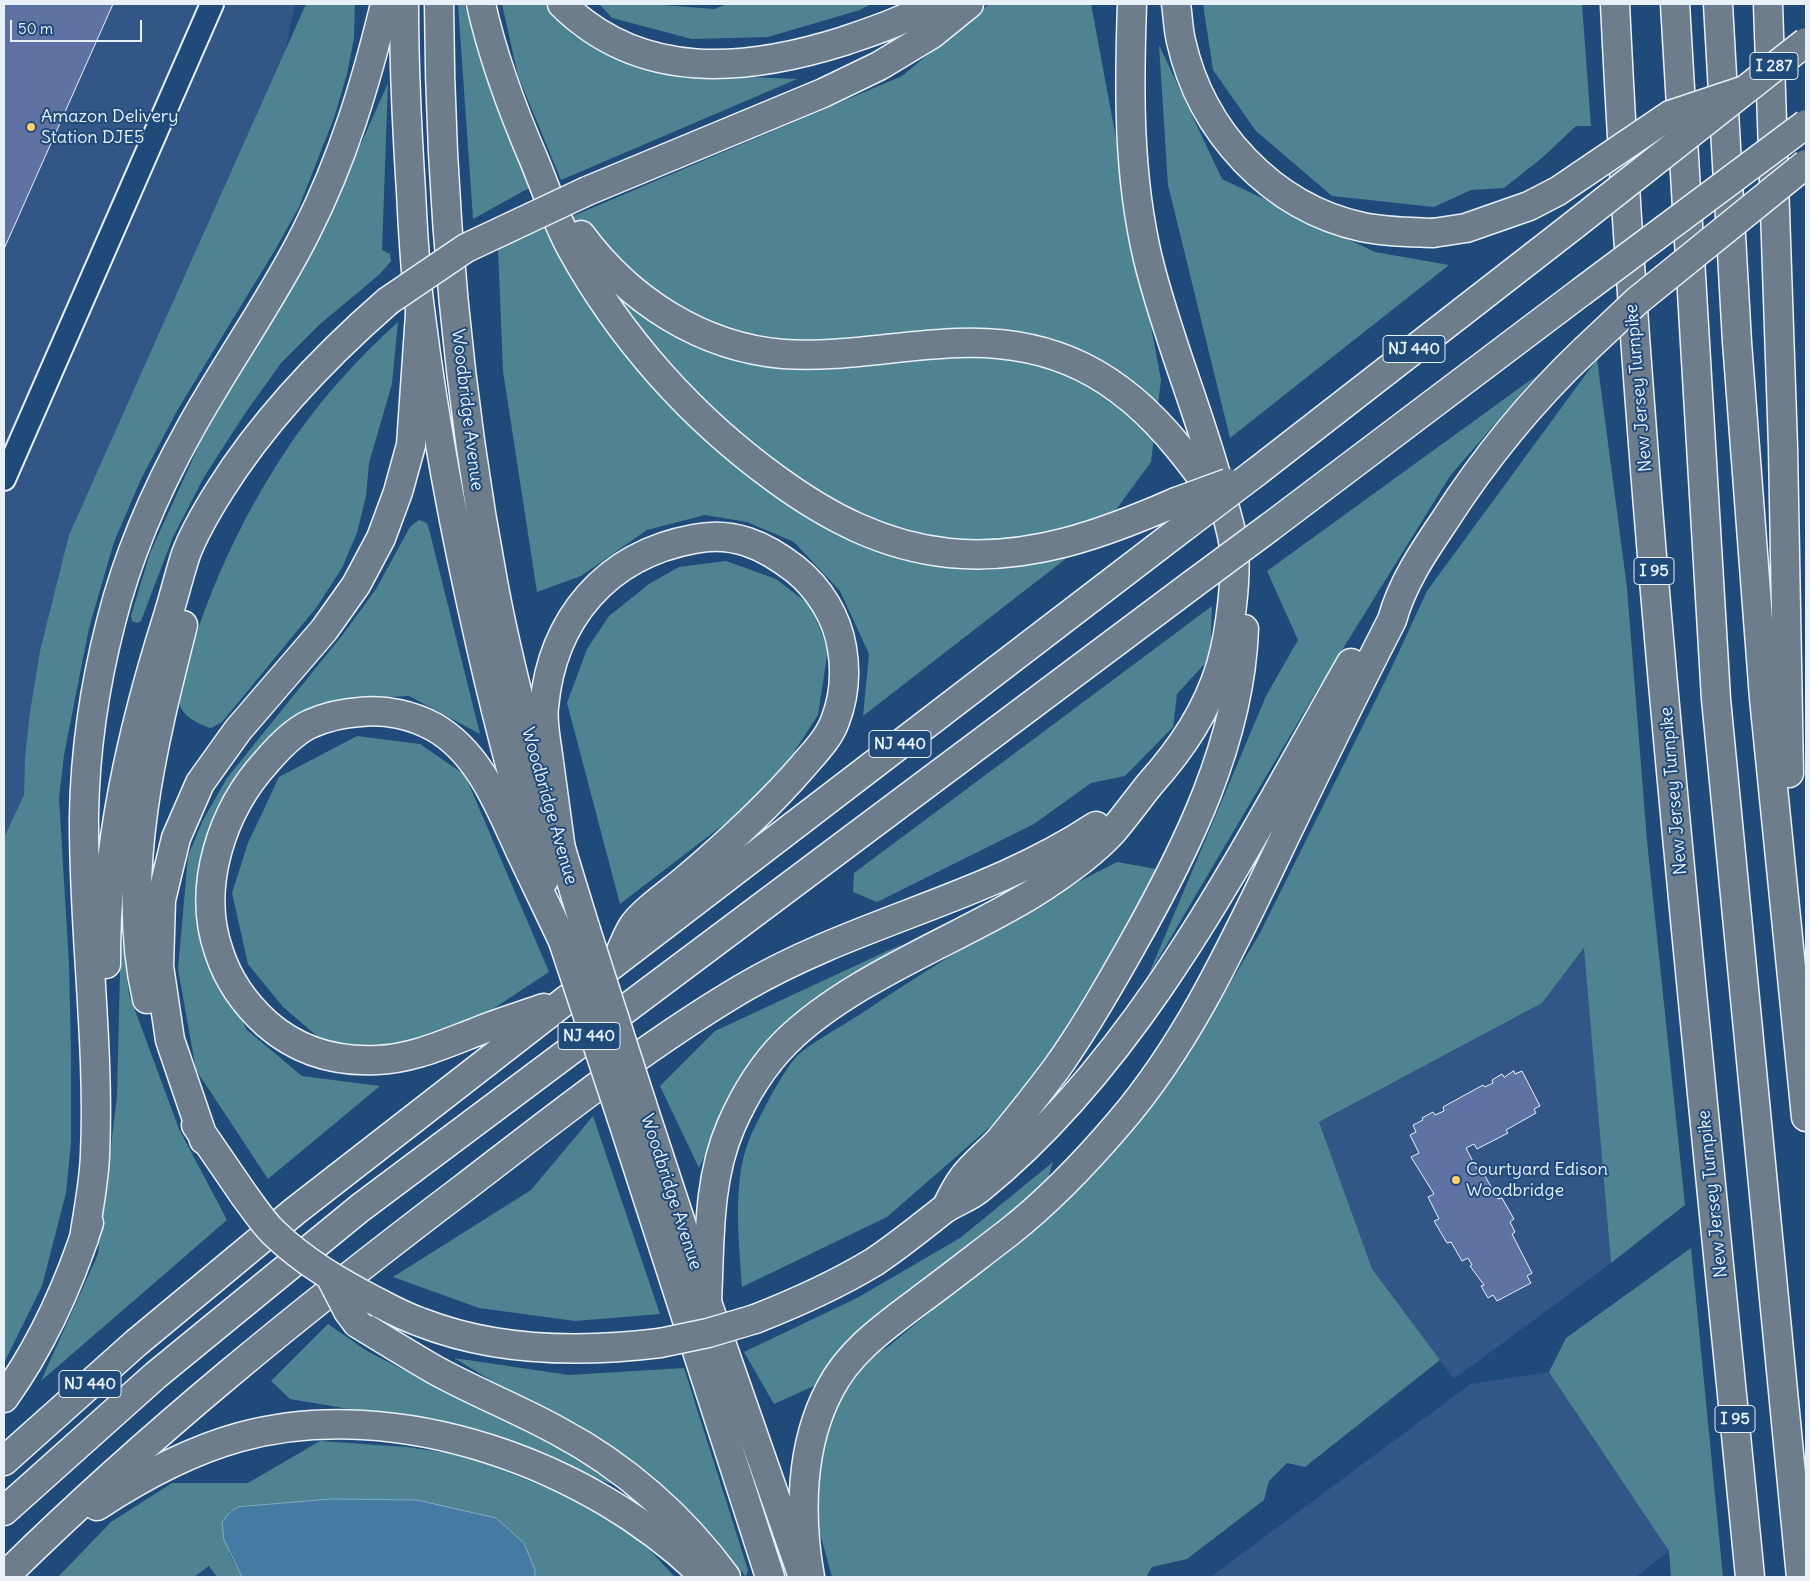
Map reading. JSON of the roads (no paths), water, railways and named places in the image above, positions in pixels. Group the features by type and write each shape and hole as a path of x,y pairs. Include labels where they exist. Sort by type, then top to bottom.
{"main road":[{"path":"84,1239 95,1159 96,1055 85,884 84,812 89,745 98,683 111,621 131,555 157,491 190,428 305,234 332,177 356,114 385,4"},
{"name":"Woodbridge Avenue","path":"404,4 406,115 420,314 446,478 469,596 526,824 575,936 632,1111 770,1577"},
{"name":"Woodbridge Avenue","path":"439,4 450,249 464,393 477,488 494,589 520,704 561,850 575,936"},
{"path":"481,4 500,76 536,167 571,247 628,334 656,370 724,438 803,498 837,520 872,535 910,547 948,553 985,555 1023,552 1063,545 1136,520 1180,514"},
{"path":"562,4 590,27 615,42 684,64 729,65 780,59 825,46 879,29 931,4"},
{"path":"4,1398 33,1355 54,1313 84,1239 94,1208 104,1162 110,1106 106,951 109,896 120,809 145,689 187,552 219,491 262,429 346,338 388,301 466,248 587,191 823,94 932,34 970,4"},
{"path":"707,1302 713,1196 719,1162 730,1128 746,1097 784,1044 809,1022 842,999 1033,893 1109,836 1149,785 1172,760 1193,730 1209,698 1226,640 1234,572 1234,544 1212,459 1165,320 1148,256 1130,138 1132,4"},
{"path":"1176,4 1180,41 1192,79 1209,114 1231,145 1256,172 1283,194 1322,215 1360,227 1384,231 1433,233 1466,228 1529,206 1558,190 1670,116 1742,91"},
{"name":"New Jersey Turnpike","path":"1615,4 1635,346 1665,701 1750,1577"},
{"path":"1675,4 1716,699 1801,1577"},
{"path":"1718,4 1737,342 1761,658 1806,1117"},
{"path":"1768,4 1783,448 1788,736 1801,1069"},
{"name":"I 287","path":"1742,91 1806,42"},
{"name":"NJ 440","path":"4,1461 136,1343 295,1211 564,1001 616,963 1180,514 1255,473 1574,225 1742,91"},
{"name":"NJ 440","path":"4,1511 156,1375 360,1208 1806,124"},
{"path":"810,1577 802,1515 807,1470 817,1422 830,1389 852,1357 864,1344 1052,1196 1117,1126 1156,1074 1185,1032 1234,942 1392,620 1399,595 1473,476 1547,385 1636,301 1806,164"},
{"path":"536,167 597,257 626,285 656,309 687,327 718,340 749,349 783,354 819,354 958,343 1002,344 1034,350 1069,361 1098,374 1119,387 1150,414 1209,486 1228,519"},
{"path":"204,1140 170,1040 159,966 161,900 176,838 200,784 238,730 324,630 356,585 381,538 398,492 411,445 420,314"},
{"path":"311,374 261,445 229,501 205,558 184,620 152,754 141,832 138,898 140,970 157,1041 174,1088 204,1140 272,1231 303,1258 330,1276 379,1303 420,1322 463,1335 512,1345 560,1349 595,1349 660,1343 708,1333 755,1319 804,1300 848,1277 906,1239 945,1209 977,1191 1037,1136 1123,1039 1199,925 1380,612 1399,595"},
{"path":"561,850 544,709 551,667 562,635 582,602 608,577 643,556 678,542 714,535 748,542 777,555 804,576 824,600 839,633 844,663 843,693 835,722 819,747 773,800 634,924 616,963"},
{"path":"945,1209 963,1178 998,1142 1027,1107 1084,1028 1142,927 1186,839 1225,741 1236,695 1243,646 1245,602 1234,572"},
{"path":"564,1001 408,1056 360,1060 342,1059 311,1052 282,1037 255,1013 234,985 218,952 211,916 212,879 220,840 234,805 254,774 280,746 308,725 339,714 373,710 404,715 435,728 461,748 482,774 575,936"},
{"path":"4,1577 190,1405 412,1227 641,1054 746,986 802,957 1010,873 1060,850 1100,824 1149,785"},
{"name":"Woodbridge Avenue","path":"632,1111 707,1302 803,1577"},
{"path":"330,1276 348,1311 357,1323 436,1370 558,1430 601,1457 640,1486 684,1526 726,1577"},
{"path":"32,1550 124,1488 193,1453 240,1437 339,1424 389,1426 434,1434 525,1462 568,1481 638,1521 669,1544 705,1577"}],"lane":[{"path":"4,478 212,4"}],"place":[{"name":"Amazon Delivery Station DJE5","path":"31,127"},
{"name":"Courtyard Edison Woodbridge","path":"1456,1180"}]}
